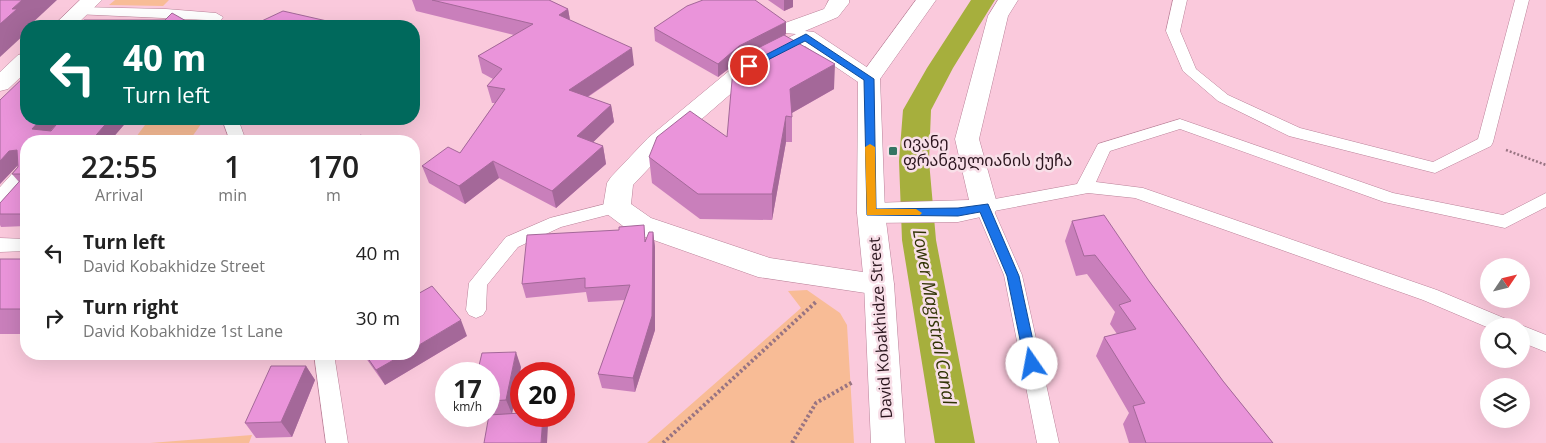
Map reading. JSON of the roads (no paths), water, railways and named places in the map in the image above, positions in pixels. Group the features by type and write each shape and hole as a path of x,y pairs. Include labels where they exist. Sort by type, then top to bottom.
{"street":[{"path":"839,0 839,3 831,13 793,28 657,144 620,183 617,207 641,225 768,269 879,284"},
{"path":"984,207 967,139 998,16 1008,0"},
{"path":"871,212 869,79 921,1"},
{"path":"70,20 86,5"},
{"path":"793,28 869,79"},
{"path":"0,84 20,66"},
{"name":"David Kobakhidze Street","path":"888,443 879,284 871,212 958,212 984,207"}],"lane":[{"path":"1180,0 1173,31 1190,71 1223,98 1295,132 1435,168 1484,142 1517,1"},
{"path":"86,5 216,17 214,20"},
{"path":"160,20 166,13"},
{"path":"1085,187 1104,148 1180,124 1390,198 1505,222 1546,199"},
{"path":"0,198 20,175"},
{"path":"1048,443 1013,276 984,207 1085,187 1137,192 1430,295 1485,318"},
{"path":"476,310 478,283 512,242 556,222 617,207"},
{"path":"0,245 20,245"},
{"path":"1530,338 1546,344"},
{"path":"325,360 337,443"}],"waterway":[{"name":"Lower Magistral Canal","path":"955,443 919,240 914,161 917,110 940,68 983,0"}],"place":[{"name":"ივანე ფრანგულიანის ქუჩა","path":"893,151"}]}
